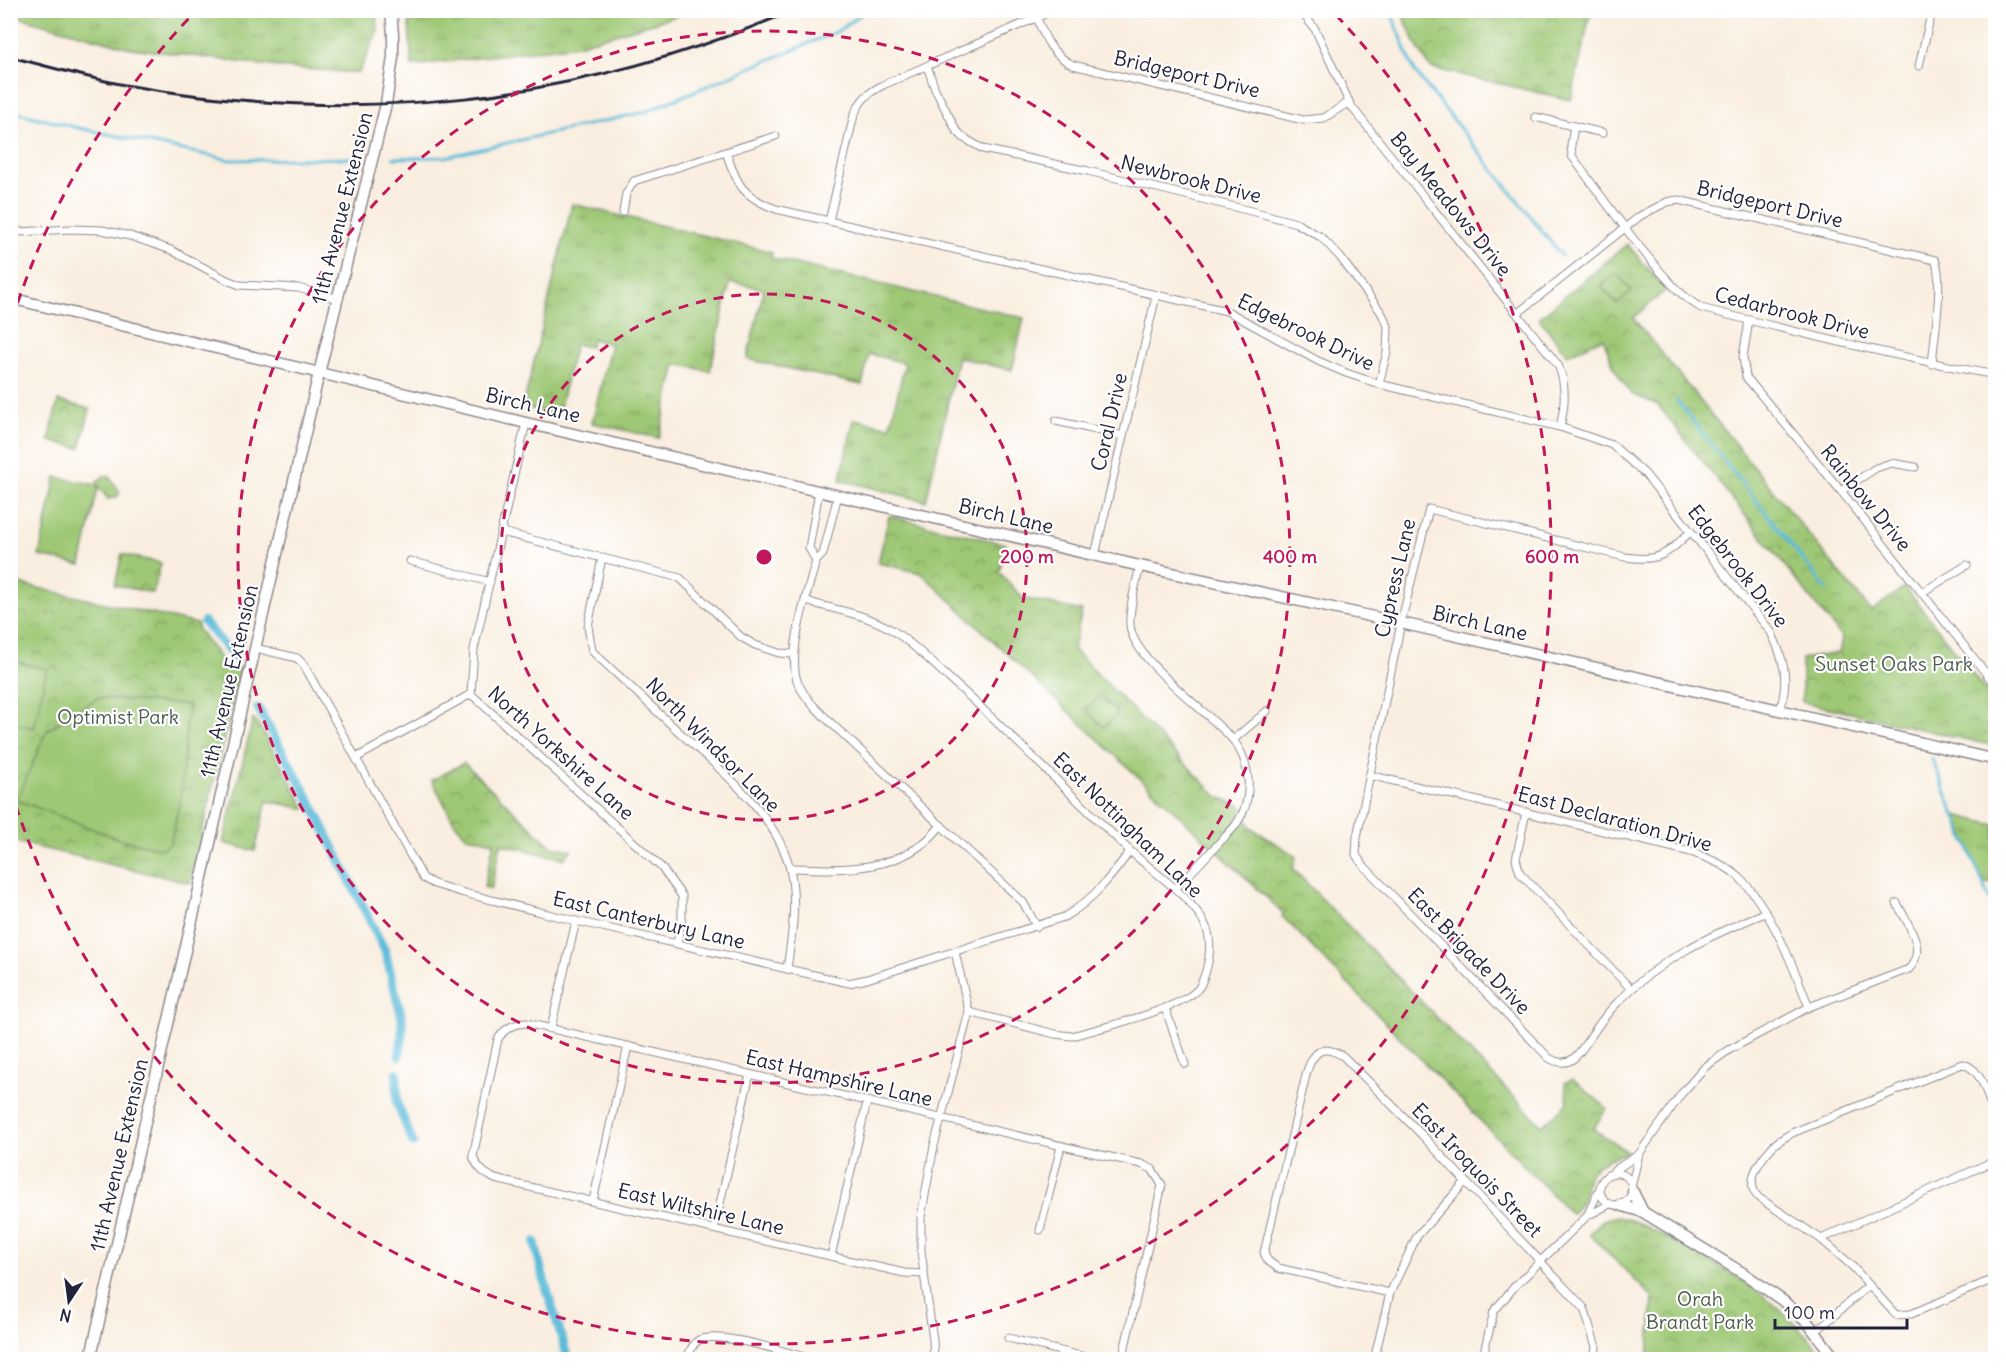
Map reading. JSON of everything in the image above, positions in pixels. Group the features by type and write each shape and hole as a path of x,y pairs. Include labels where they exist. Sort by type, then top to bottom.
{"street":[{"name":"11th Avenue Extension","path":"90,1359 319,373 386,104 393,57 391,10"},
{"path":"829,221 848,139 859,105 866,95 883,85 1053,10"},
{"name":"Bay Meadows Drive","path":"1291,10 1305,16 1315,28 1349,102 1558,365 1565,391 1560,426"},
{"path":"1919,66 1932,10"},
{"name":"Bridgeport Drive","path":"1037,18 1048,45 1063,60 1074,65 1303,120 1324,118 1349,102"},
{"name":"Newbrook Drive","path":"927,66 939,98 956,130 982,149 1088,171 1263,214 1296,223 1321,237 1340,257 1381,312 1388,326 1388,352 1379,384"},
{"path":"1535,117 1603,133"},
{"name":"Cedarbrook Drive","path":"1574,126 1572,156 1624,228 1673,286 1689,301 1701,308 1749,320 1932,363 1995,375"},
{"path":"622,212 626,194 633,181 777,136"},
{"name":"Edgebrook Drive","path":"726,152 743,190 752,199 776,209 1227,311 1346,374 1379,384 1560,426 1612,445 1645,474 1772,632 1782,656 1785,672 1785,694 1780,710"},
{"name":"Bridgeport Drive","path":"1518,313 1640,216 1678,200 1935,260 1939,281 1932,363"},
{"path":"10,230 19,232 102,230 171,249 240,285 298,288 339,299"},
{"name":"Coral Drive","path":"1095,555 1156,296"},
{"name":"Birch Lane","path":"10,298 526,423 1140,566 1401,623 1995,760"},
{"name":"Rainbow Drive","path":"1749,320 1743,357 1746,376 1992,678 1995,686"},
{"path":"1056,421 1123,436"},
{"name":"North Yorkshire Lane","path":"526,423 474,649 471,694 661,867 682,896 682,917 677,943"},
{"path":"1841,491 1876,468 1891,463 1916,467"},
{"path":"816,561 809,548 819,491"},
{"path":"838,495 823,554 816,561 793,654 797,681 806,698 830,722 1023,902 1037,927"},
{"name":"Cypress Lane","path":"1356,855 1357,837 1369,775 1401,623 1424,520 1429,509 1642,560 1657,558 1675,547 1690,532"},
{"path":"502,532 680,578 741,637 755,645 779,653 793,654"},
{"name":"North Windsor Lane","path":"602,558 588,626 592,651 748,799 776,833 790,868 793,883 787,969"},
{"path":"410,561 490,582"},
{"path":"1921,593 1967,565"},
{"path":"1140,566 1130,613 1132,636 1152,664 1233,740 1238,746 1248,774 1249,789 1245,809 1237,824 1176,888"},
{"name":"East Nottingham Lane","path":"806,601 866,618 890,629 911,643 975,701 1130,851 1176,888 1201,918 1207,930 1210,950 1199,988 1175,1005 1071,1036 969,1012"},
{"name":"East Canterbury Lane","path":"255,648 297,658 304,665 423,878 434,884 464,893 576,921 849,982 867,979 1064,917 1082,907 1109,880 1130,851"},
{"path":"356,758 471,694"},
{"path":"1233,740 1267,711"},
{"name":"East Declaration Drive","path":"1369,775 1691,852 1714,860 1743,881 1765,914 1778,936 1809,1007"},
{"path":"1526,812 1516,859 1520,873 1631,989 1674,955 1765,914"},
{"path":"790,868 864,868 890,861 918,848 941,825"},
{"name":"East Brigade Drive","path":"1356,855 1363,865 1549,1058 1563,1062 1577,1056 1602,1021 1631,989"},
{"path":"1587,1216 1603,1179 1639,1154 1682,1093 1705,1067 1729,1050 1809,1007 1909,969 1918,956 1917,947 1897,903"},
{"path":"551,1028 576,921"},
{"path":"934,1359 921,1251 921,1216 924,1190 969,1012 955,952"},
{"path":"1165,1008 1185,1064"},
{"name":"East Hampshire Lane","path":"476,1164 473,1156 498,1039 514,1024 526,1023 1141,1164 1154,1171 1162,1185 1122,1359"},
{"path":"593,1201 628,1046"},
{"name":"East Iroquois Street","path":"1390,1293 1278,1268 1268,1261 1264,1253 1307,1071 1312,1057 1322,1049 1333,1050 1343,1056 1466,1181 1584,1308 1596,1347 1594,1359"},
{"path":"1995,1122 1978,1072 1970,1066 1962,1065 1792,1133 1773,1146 1755,1171 1751,1186 1759,1198 1821,1239 1851,1265 1896,1315 1911,1314 1995,1278"},
{"path":"714,1230 750,1074"},
{"path":"831,1256 867,1102"},
{"path":"1040,1230 1061,1146"},
{"path":"1482,1359 1494,1311 1515,1286 1587,1216 1628,1200 1639,1154"},
{"path":"1821,1239 1995,1160"},
{"name":"East Wiltshire Lane","path":"476,1164 484,1174 495,1179 904,1273 924,1274"},
{"path":"1611,1173 1626,1175 1643,1212"},
{"path":"1374,1359 1390,1293 1417,1236 1466,1181"},
{"path":"1600,1188 1603,1198 1643,1212 1746,1275 1784,1302 1808,1323 1836,1359"},
{"path":"1815,1332 1869,1285"},
{"path":"687,1359 692,1346 700,1340 713,1337 789,1356 815,1359"},
{"path":"1008,1338 1097,1359"}],"green space":[{"path":"408,10 693,11 578,45 412,66"},
{"path":"10,11 376,11 378,30 359,73 287,68 130,48 11,15"},
{"path":"1401,11 1591,11 1571,100 1431,68 1416,45"},
{"path":"572,204 772,252 771,258 1024,318 1012,370 958,357 926,501 840,480 854,419 890,427 905,363 869,354 862,385 747,359 764,289 730,282 710,371 676,364 659,438 592,423 611,344 592,339 590,347 575,344 558,415 523,407"},
{"name":"Sunset Oaks Park","path":"1627,244 1666,290 1633,318 1871,611 1905,587 1995,703 1995,746 1802,702 1802,659 1839,653 1842,638 1658,405 1631,394 1615,370 1603,338 1567,355 1539,318"},
{"path":"1616,273 1632,291 1617,304 1601,286"},
{"path":"58,401 90,409 80,448 49,441"},
{"path":"104,476 109,476 120,492 117,497 108,499 98,486 97,482"},
{"path":"56,477 96,485 98,488 81,565 39,556"},
{"path":"889,516 1006,544 999,572 1023,598 1082,611 1073,649 1217,796 1241,806 1251,828 1296,856 1293,869 1542,1126 1568,1103 1565,1082 1573,1080 1607,1108 1593,1129 1628,1152 1605,1160 1594,1168 1590,1173 1581,1202 1571,1214 1282,916 1283,913 921,573 878,563"},
{"path":"122,554 161,563 153,593 115,585"},
{"name":"Optimist Park","path":"11,582 198,624 197,628 229,670 241,667 190,883 11,841"},
{"path":"11,661 47,669 34,728 11,723"},
{"path":"1100,696 1118,713 1104,727 1086,710"},
{"path":"97,698 188,705 180,802 170,844 162,849 119,839 17,800 47,730"},
{"path":"253,719 257,722 306,809 267,801 255,851 223,843"},
{"path":"464,763 551,846 571,850 564,859 501,844 491,889 484,887 494,842 466,836 454,822 432,780"},
{"path":"1956,815 1995,825 1995,885 1983,882"},
{"name":"Orah Brandt Park","path":"1614,1217 1640,1224 1712,1262 1753,1288 1790,1319 1827,1359 1648,1359 1653,1298 1589,1234 1603,1220"}],"waterway":[{"path":"393,158 445,157 645,112 838,31 867,10"},
{"path":"1390,10 1415,72 1562,256"},
{"path":"10,111 230,160 356,158"},
{"path":"1677,401 1827,590"},
{"path":"204,622 235,658"},
{"path":"258,708 312,804 385,951 402,1018 399,1056"},
{"path":"1932,759 1996,915"},
{"path":"397,1073 397,1103 413,1143"},
{"path":"535,1242 568,1360"}],"railway":[{"path":"10,57 125,85 212,97 298,104 382,104 465,98 547,86 629,67 711,42 794,10"}]}
